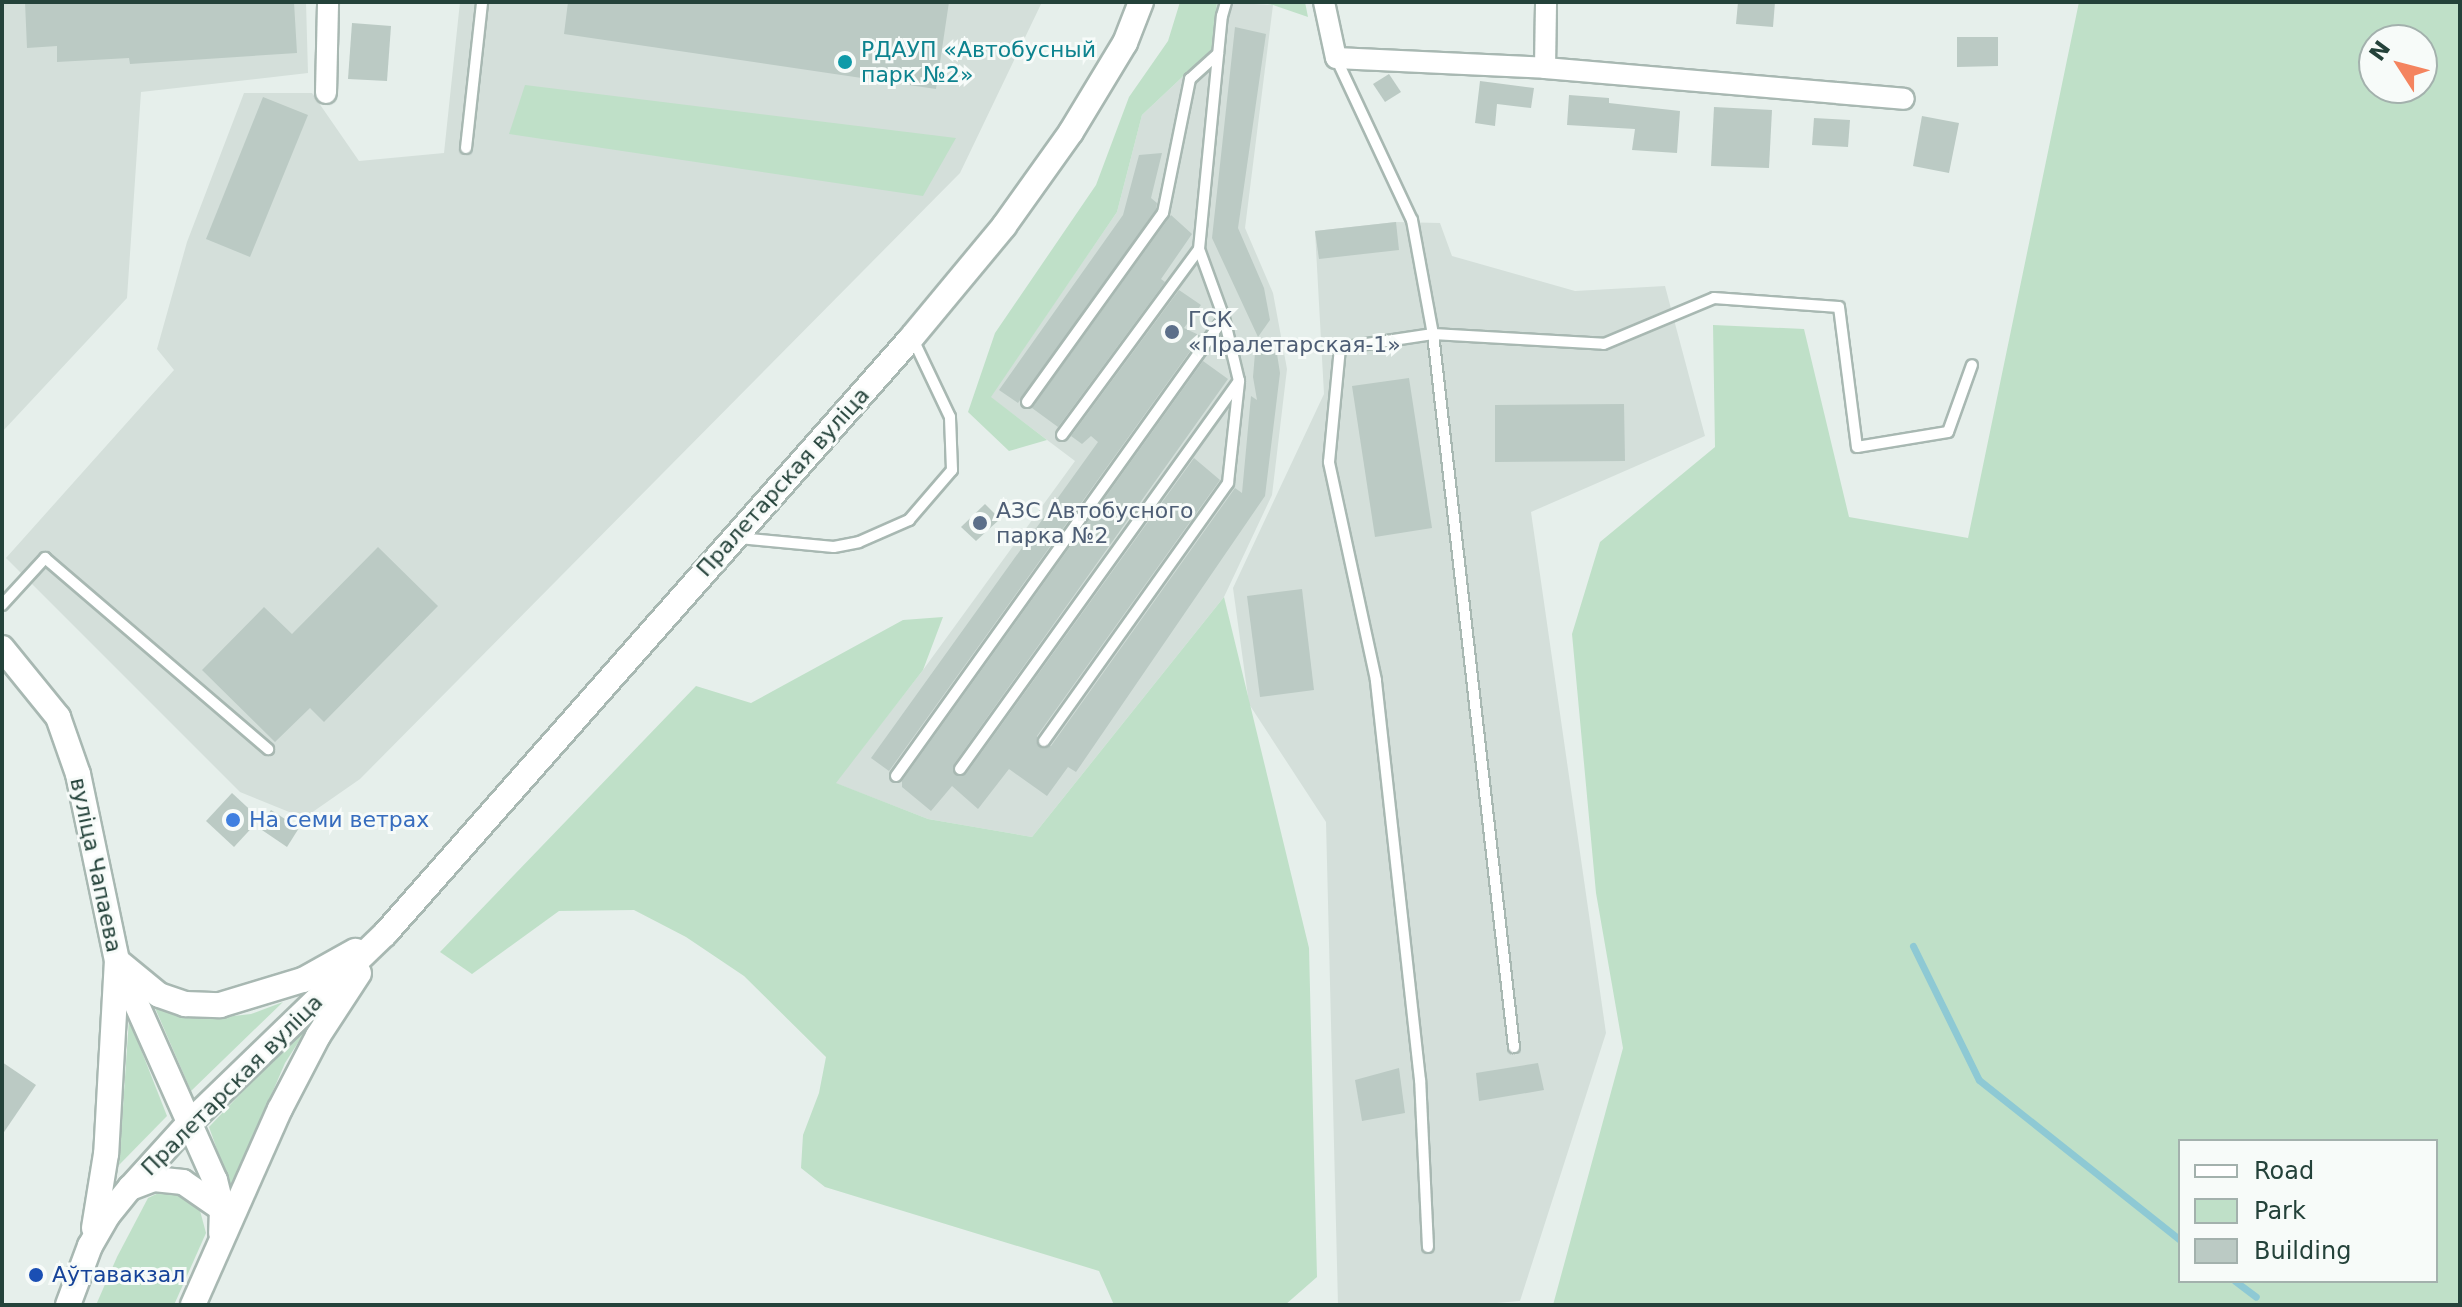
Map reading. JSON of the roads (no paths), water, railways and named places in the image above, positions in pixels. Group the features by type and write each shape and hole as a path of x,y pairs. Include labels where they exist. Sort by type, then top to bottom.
{"main road":[{"name":"Пралетарская вуліца","path":"90,1246 108,1215 188,1124 385,934 912,337 1004,226 1071,132 1125,43 1141,2"},
{"name":"вуліца Чапаева","path":"2,648 58,717 78,774 117,960 106,1154 90,1246"},
{"name":"Пралетарская вуліца","path":"193,1305 280,1109 318,1036 385,934"},
{"path":"117,960 159,995 185,1004 220,1005 257,997 303,980 385,934"},
{"path":"117,960 215,1180 222,1209 220,1244"},
{"path":"130,1188 154,1179 183,1182 222,1209"},
{"path":"68,1305 90,1246"}],"street":[{"path":"326,93 328,2"},
{"path":"1324,2 1336,58 1545,68 1904,99"},
{"path":"1545,68 1546,2"}],"lane":[{"path":"466,148 482,2"},
{"path":"1044,741 1228,483 1239,381 1224,318 1199,249 1226,2"},
{"path":"1027,402 1163,213 1190,79 1218,54"},
{"path":"1336,58 1412,220 1433,334 1514,1047"},
{"path":"1062,435 1199,249"},
{"path":"1428,1247 1420,1080 1376,680 1329,462 1340,348 1433,334 1604,344 1714,298 1839,307 1857,447 1948,432 1972,365"},
{"path":"896,776 1224,318"},
{"path":"733,537 834,547 859,542 909,520 952,470 950,417 912,337"},
{"path":"960,769 1239,381"},
{"path":"2,605 45,558 268,749"}],"waterway":[{"path":"1913,946 1979,1080 2178,1238"},
{"path":"2238,1283 2256,1297"}],"place":[{"name":"РДАУП «Автобусный парк №2»","path":"845,62"},
{"name":"ГСК «Пралетарская-1»","path":"1172,332"},
{"name":"АЗС Автобусного парка №2","path":"980,523"},
{"name":"На семи ветрах","path":"233,820"},
{"name":"Аўтавакзал","path":"36,1275"}]}
